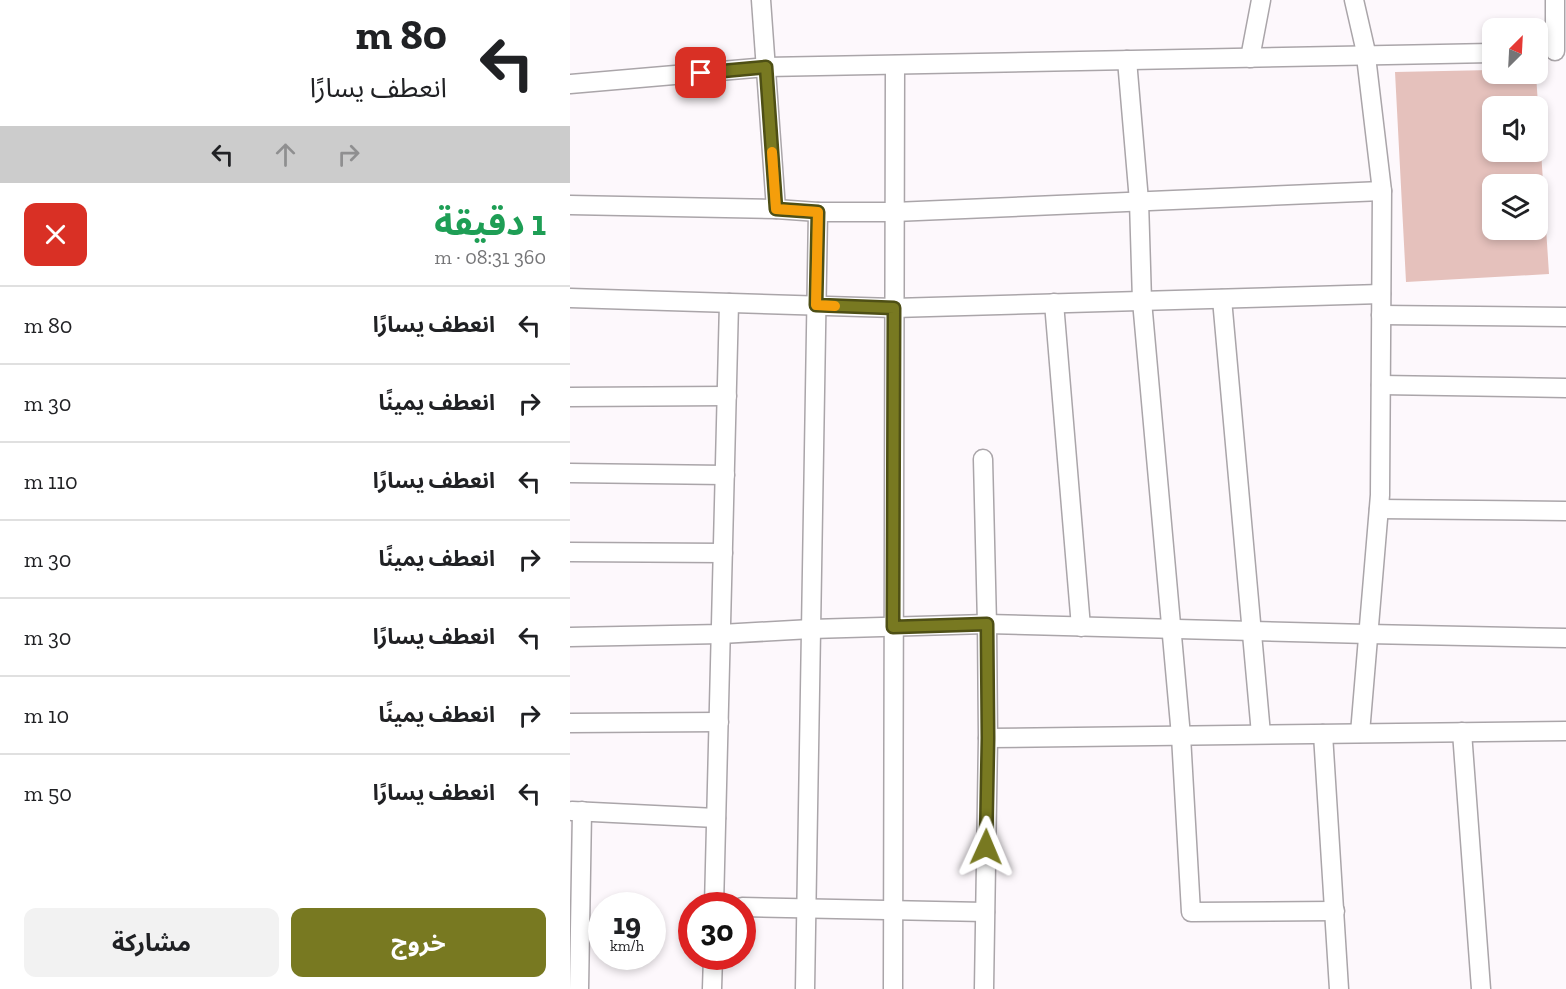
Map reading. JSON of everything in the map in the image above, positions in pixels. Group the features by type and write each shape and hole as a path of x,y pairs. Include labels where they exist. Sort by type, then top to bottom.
{"street":[{"path":"761,0 776,209"},
{"path":"1250,58 1261,0"},
{"path":"1354,0 1366,56 1382,191 1379,508 1360,733"},
{"path":"1553,51 1555,0"},
{"path":"570,84 766,67 1482,53"},
{"path":"1127,60 1139,201 1142,301 1181,736 1191,912 1335,911"},
{"path":"893,989 895,65"},
{"path":"570,205 894,212 1382,191"},
{"path":"805,989 818,212"},
{"path":"570,298 894,308 1381,294"},
{"path":"1222,299 1260,734"},
{"path":"714,892 729,303"},
{"path":"1054,303 1081,627"},
{"path":"1381,315 1566,317"},
{"path":"1381,385 1566,388"},
{"path":"570,397 727,396"},
{"path":"983,459 988,738 984,989"},
{"path":"570,473 725,475"},
{"path":"1379,508 1566,511"},
{"path":"570,552 723,553"},
{"path":"570,637 987,624 1566,638"},
{"path":"570,723 719,722"},
{"path":"988,738 1566,731"},
{"path":"1462,732 1481,989"},
{"path":"1323,734 1339,989"},
{"path":"579,989 576,811 716,818"},
{"path":"756,907 985,912"},
{"path":"712,989 713,970"}],"shaded area":[{"path":"1482,70 1482,84 1537,84 1537,96 1482,96 1482,162 1542,162 1542,174 1482,174 1482,240 1547,240 1549,274 1406,282 1395,72"}],"slow traffic":[{"path":"772,152 776,209 818,212 816,305 835,306"}],"route":[{"path":"701,73 766,67 776,209 818,212 816,305 894,308 893,627 987,624 986,847"}]}
